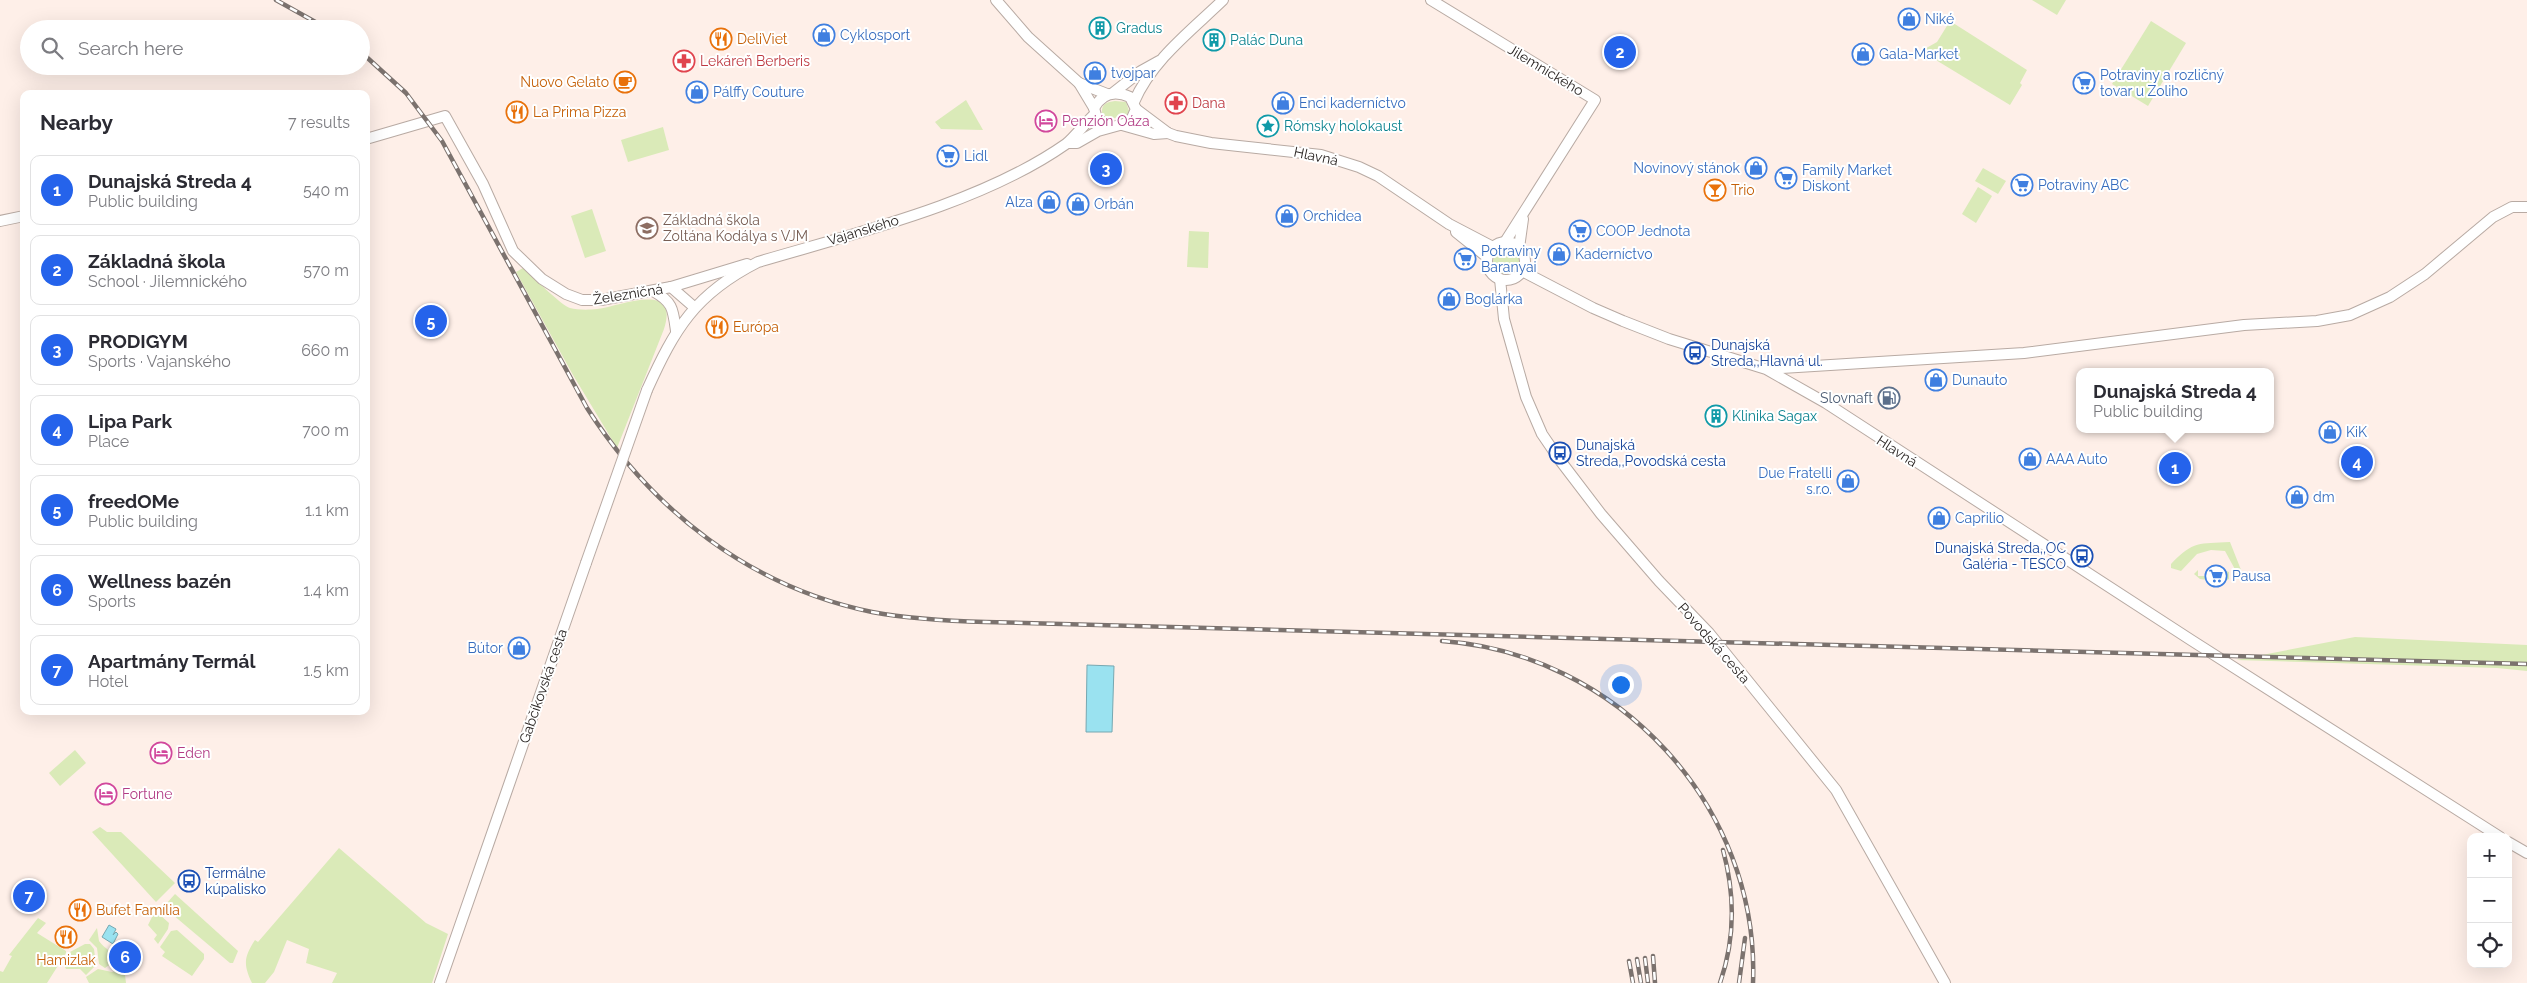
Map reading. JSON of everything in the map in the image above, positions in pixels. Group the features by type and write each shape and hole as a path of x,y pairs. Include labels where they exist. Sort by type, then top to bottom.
{"main road":[{"path":"996,0 1028,37 1079,83 1101,122 1110,126"},
{"path":"1069,142 1077,143 1110,126 1122,125 1132,118 1140,89 1160,60 1223,0"},
{"name":"Jilemnického","path":"1431,0 1595,100 1523,217 1505,242"},
{"path":"1069,142 1095,111 1102,97 1110,94 1141,71 1160,60"},
{"path":"1079,83 1110,94 1125,94 1168,133"},
{"name":"Železničná","path":"370,138 445,116 483,184 513,251 542,279 566,294 582,300 601,300 653,291 734,266 758,262"},
{"name":"Hlavná","path":"1122,125 1154,134 1168,133 1211,143 1321,155 1360,167 1378,176 1449,224 1493,247"},
{"name":"Vajanského","path":"648,390 676,330 694,307 731,277 758,262 898,220 990,187 1035,164 1069,142"},
{"path":"1766,370 2024,353 2244,325 2317,320 2350,315 2390,297 2425,274 2493,217 2512,207 2527,207"},
{"path":"0,221 20,217"},
{"name":"Jilemnického","path":"1519,248 1523,217"},
{"name":"Hlavná","path":"1449,224 1487,257"},
{"path":"1505,242 1519,248 1524,259 1522,271 1505,279 1490,271 1487,257 1493,247 1505,242"},
{"name":"Hlavná","path":"1522,271 1593,308 1623,321 1669,339 1766,370 1826,403 2494,833"},
{"name":"Povodská cesta","path":"1505,279 1503,298 1504,319 1526,397 1542,434 1558,459 1619,536 1709,633 1836,790 1945,983"},
{"path":"671,287 694,307"},
{"path":"653,291 671,305 676,330"},
{"name":"Gabčíkovská cesta","path":"440,983 586,562 648,390"},
{"path":"2512,844 2527,853"}],"green space":[{"path":"2032,0 2066,0 2057,15"},
{"path":"1950,21 2027,70 2020,83 2022,85 2010,105 1921,51 1937,42"},
{"path":"2151,21 2186,43 2148,106 2112,84"},
{"path":"966,100 983,130 941,129 935,122"},
{"path":"1115,101 1126,102 1129,111 1126,116 1108,119 1102,113 1102,107 1107,103"},
{"path":"663,127 669,150 628,162 621,140"},
{"path":"1983,168 2006,181 1998,194 1975,181"},
{"path":"1978,187 1992,196 1976,223 1962,214"},
{"path":"592,209 606,251 585,258 571,216"},
{"path":"1189,231 1209,232 1208,268 1187,267"},
{"path":"1507,248 1517,252 1521,262 1517,272 1507,276 1497,272 1493,262 1497,252"},
{"path":"523,268 570,308 583,310 597,309 646,300 656,300 664,305 667,314 664,329 617,448 573,375 516,272"},
{"path":"2230,542 2245,580 2237,573 2225,551 2211,550 2197,554 2181,571 2171,568 2171,564 2179,556 2192,547"},
{"path":"2220,569 2229,572 2229,579 2223,582 2200,579 2194,574 2198,570 2198,576 2212,576 2212,580 2221,580"},
{"path":"2355,637 2527,645 2527,671 2497,668 2236,660"},
{"path":"75,750 86,763 60,786 49,773"},
{"path":"100,827 107,832 121,832 175,883 156,902 92,832"},
{"path":"339,848 426,923 448,934 432,983 332,983 337,973 306,963 309,949 287,940 274,972 265,983 252,983 247,971 246,961 255,940 258,942"},
{"path":"175,894 238,951 233,963 230,963 166,909 166,904"},
{"path":"159,914 169,923 168,929 158,944 154,939 157,935 148,925 153,915"},
{"path":"38,918 46,923 37,933 66,951 66,953 47,983 0,983 0,971 3,972 12,956 9,955"},
{"path":"97,928 99,941 109,950 113,959 112,963 105,968 99,964 97,948 89,940"},
{"path":"177,930 204,954 204,959 192,976 162,956 165,952 160,947 171,931"},
{"path":"85,944 90,944 94,949 96,965 86,975 80,969 66,969 63,963 70,952"},
{"path":"98,969 112,972 121,970 125,975 126,983 89,983 86,977"}],"water":[{"path":"1087,665 1114,666 1112,732 1086,732"},
{"path":"109,925 116,929 113,935 116,932 118,934 113,944 102,937"},
{"path":"126,947 132,955 133,962 129,968 120,962 115,954 118,948"}],"railway":[{"path":"276,0 312,20"},
{"path":"370,60 406,93 442,141 587,408 613,445 642,480 674,511 708,539 746,564 785,584 827,600 872,612 972,622 2527,664"},
{"path":"1442,641 1506,652 1565,675 1619,708 1666,750 1704,800 1732,857 1749,918 1753,983"},
{"path":"1720,983 1725,967 1732,917 1730,883 1723,850"},
{"path":"1739,983 1745,938"},
{"path":"1653,956 1655,983"},
{"path":"1645,958 1648,983"},
{"path":"1637,959 1641,983"},
{"path":"1629,961 1633,983"}],"place":[{"name":"Niké","path":"1909,19"},
{"name":"Gradus","path":"1100,28"},
{"name":"Cyklosport","path":"824,35"},
{"name":"DeliViet","path":"721,39"},
{"name":"Palác Duna","path":"1214,40"},
{"name":"Základná škola","path":"1620,52"},
{"name":"Gala-Market","path":"1863,54"},
{"name":"Lekáreň Berberis","path":"684,61"},
{"name":"tvojpar","path":"1095,73"},
{"name":"Nuovo Gelato","path":"625,82"},
{"name":"Potraviny a rozličný tovar u Zoliho","path":"2084,83"},
{"name":"Pálffy Couture","path":"697,92"},
{"name":"Dana","path":"1176,103"},
{"name":"Enci kaderníctvo","path":"1283,103"},
{"name":"La Prima Pizza","path":"517,112"},
{"name":"Penzión Oáza","path":"1046,121"},
{"name":"Rómsky holokaust","path":"1268,126"},
{"name":"Lidl","path":"948,156"},
{"name":"Novinový stánok","path":"1756,168"},
{"name":"PRODIGYM","path":"1106,169"},
{"name":"Family Market Diskont","path":"1786,178"},
{"name":"Potraviny ABC","path":"2022,185"},
{"name":"Trio","path":"1715,190"},
{"name":"Alza","path":"1049,202"},
{"name":"Orbán","path":"1078,204"},
{"name":"Orchidea","path":"1287,216"},
{"name":"Základná škola Zoltána Kodálya s VJM","path":"647,228"},
{"name":"COOP Jednota","path":"1580,231"},
{"name":"Kaderníctvo","path":"1559,254"},
{"name":"Potraviny Baranyai","path":"1465,259"},
{"name":"Boglárka","path":"1449,299"},
{"name":"freedOMe","path":"431,321"},
{"name":"Európa","path":"717,327"},
{"name":"Dunajská Streda,,Hlavná ul.","path":"1695,353"},
{"name":"Dunauto","path":"1936,380"},
{"name":"Slovnaft","path":"1889,398"},
{"name":"Klinika Sagax","path":"1716,416"},
{"name":"KiK","path":"2330,432"},
{"name":"Dunajská Streda,,Povodská cesta","path":"1560,453"},
{"name":"AAA Auto","path":"2030,459"},
{"name":"Lipa Park","path":"2357,462"},
{"name":"Dunajská Streda 4","path":"2175,468"},
{"name":"Due Fratelli s.r.o.","path":"1848,481"},
{"name":"dm","path":"2297,497"},
{"name":"Caprilio","path":"1939,518"},
{"name":"Dunajská Streda,,OC Galéria - TESCO","path":"2082,556"},
{"name":"Pausa","path":"2216,576"},
{"name":"Bútor","path":"519,648"},
{"name":"Eden","path":"161,753"},
{"name":"Fortune","path":"106,794"},
{"name":"Termálne kúpalisko","path":"189,881"},
{"name":"Apartmány Termál","path":"29,896"},
{"name":"Bufet Família","path":"80,910"},
{"name":"Hamizlak","path":"66,937"},
{"name":"Wellness bazén","path":"125,957"}]}
